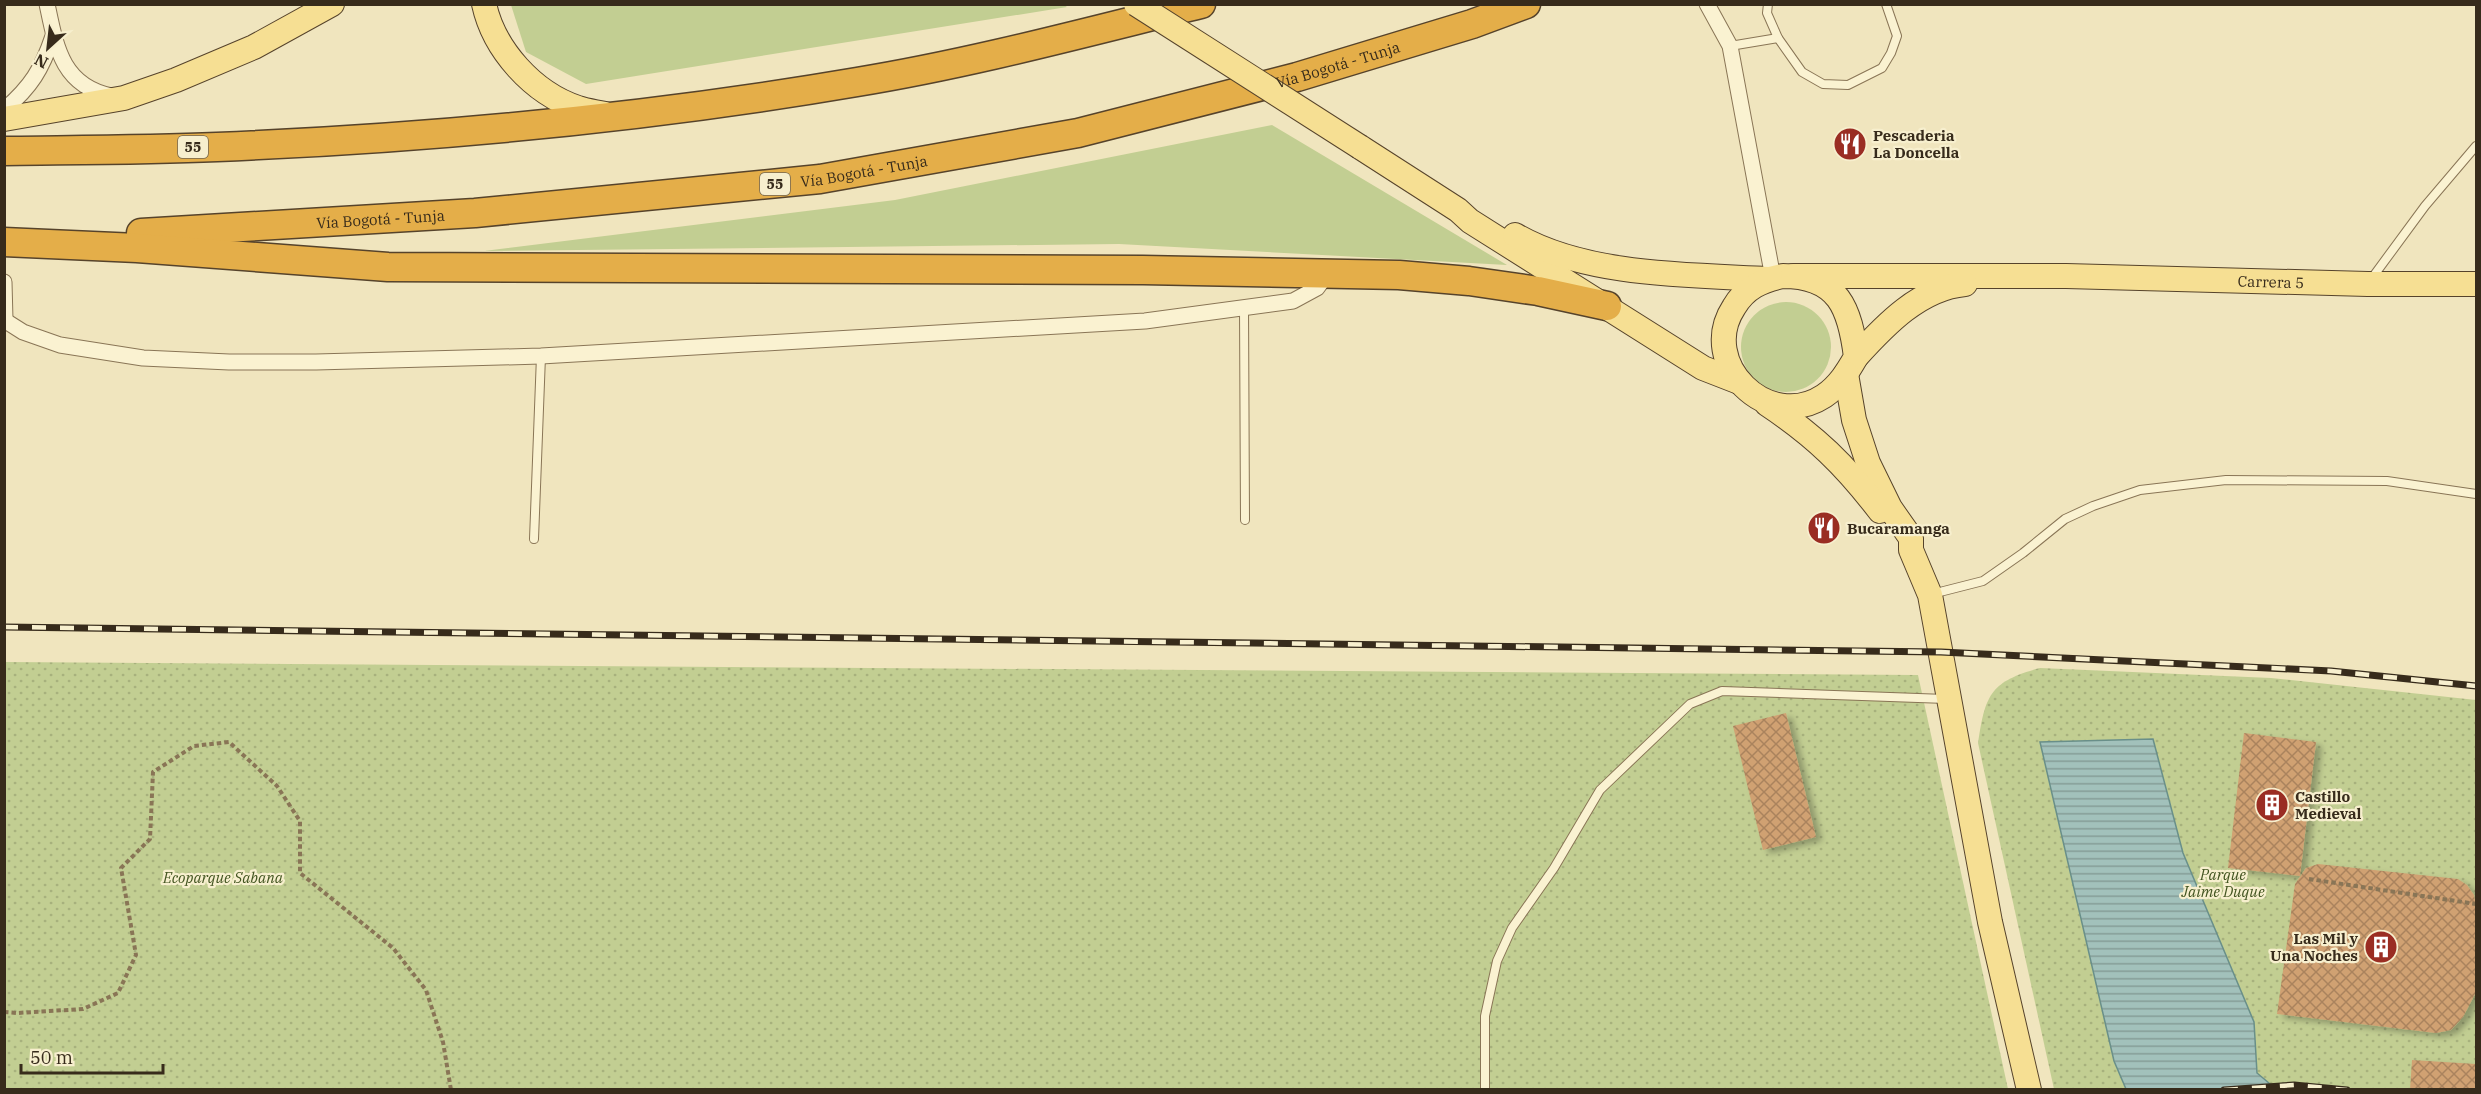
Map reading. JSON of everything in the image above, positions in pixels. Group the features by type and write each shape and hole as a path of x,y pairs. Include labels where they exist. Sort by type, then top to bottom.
{"highway":[{"name":"55","path":"4,151 215,147 381,138 619,117 859,82 1015,49 1201,4"},
{"name":"Vía Bogotá - Tunja","path":"4,242 476,213 820,180 1078,133 1297,77 1472,24 1526,4"},
{"path":"4,242 137,248 388,267 1329,272 1469,281 1539,291 1607,306"}],"main road":[{"path":"4,119 124,98 176,81 254,47 333,4"},
{"path":"484,4 487,19 508,57 539,87 577,108 619,117"},
{"path":"1136,4 1458,210 1470,221 1703,368 1739,382 1802,428 1849,471 1883,514 1900,543 1911,550"},
{"path":"1458,210 1477,210 1518,237 1566,256 1608,267 1660,274 1778,278 1820,284 1841,302 1852,327 1851,365 1854,420 1868,464 1890,508 1911,538 1911,550 1930,595 1990,922 2029,1089"},
{"name":"Carrera 5","path":"1851,365 1882,327 1914,304 1949,286 2066,276"},
{"name":"Carrera 5","path":"1778,278 2066,276 2368,284 2476,284"},
{"path":"1739,382 1727,361 1724,348 1726,323 1731,311 1742,296 1757,284 1778,278"},
{"path":"1762,401 1794,406 1809,403 1830,392 1851,365"}],"street":[{"path":"46,4 61,60 77,80 98,93 124,98"},
{"path":"1707,4 1730,46 1778,278"},
{"path":"4,110 27,89 44,64 53,36"},
{"path":"4,282 5,320 39,339 60,345 143,358 229,362 316,362 541,356 1145,321 1283,303 1304,296 1317,288 1329,272"}],"lane":[{"path":"1768,4 1767,13 1778,38 1802,72 1823,84 1848,85 1882,68 1891,53 1897,36 1886,4"},
{"path":"1730,46 1778,38"},
{"path":"2368,284 2425,206 2476,146"},
{"path":"1244,308 1245,520"},
{"path":"534,539 541,356"},
{"path":"1930,595 1983,581 2066,519 2093,506 2140,490 2226,480 2387,481 2476,494"},
{"path":"1485,1089 1485,1016 1497,961 1512,928 1554,868 1600,790 1690,704 1722,691 1948,699"}],"path":[{"path":"4,1012 83,1009 118,993 136,955 122,868 150,839 153,772 194,746 229,742 277,786 300,821 300,873 393,948 426,990 443,1042 451,1089"},
{"path":"2309,879 2476,904"}],"green space":[{"path":"511,5 1064,5 1067,7 586,84 526,52"},
{"path":"1272,125 1507,265 1119,244 484,251 895,200"},
{"path":"1786,302 1803,306 1818,315 1827,330 1831,347 1827,364 1818,379 1803,388 1786,392 1769,388 1754,379 1745,364 1741,347 1745,330 1754,315 1769,306"},
{"name":"Ecoparque Sabana","path":"5,662 1918,675 2008,1089 5,1090"},
{"name":"Parque Jaime Duque","path":"2040,668 2271,678 2476,700 2476,1089 2054,1089 1978,743 1984,712 1993,692 2011,678"}],"water":[{"path":"2153,739 2183,853 2254,1022 2257,1073 2276,1089 2126,1089 2114,1061 2040,742"}],"building":[{"path":"1786,713 1816,837 1763,850 1733,726"},
{"name":"Castillo Medieval","path":"2244,733 2316,742 2300,876 2228,868"},
{"name":"Las Mil y Una Noches","path":"2318,864 2458,879 2467,885 2474,895 2476,906 2476,992 2463,1017 2451,1030 2436,1033 2277,1014 2295,884 2306,868"},
{"path":"2412,1060 2476,1064 2476,1090 2410,1090"}],"railway":[{"path":"4,627 1941,652 2331,671 2476,686"},
{"path":"2224,1090 2294,1085 2347,1090"}],"place":[{"name":"Pescaderia La Doncella","path":"1850,144"},
{"name":"Bucaramanga","path":"1824,528"},
{"name":"Castillo Medieval","path":"2272,805"},
{"name":"Las Mil y Una Noches","path":"2381,947"}]}
